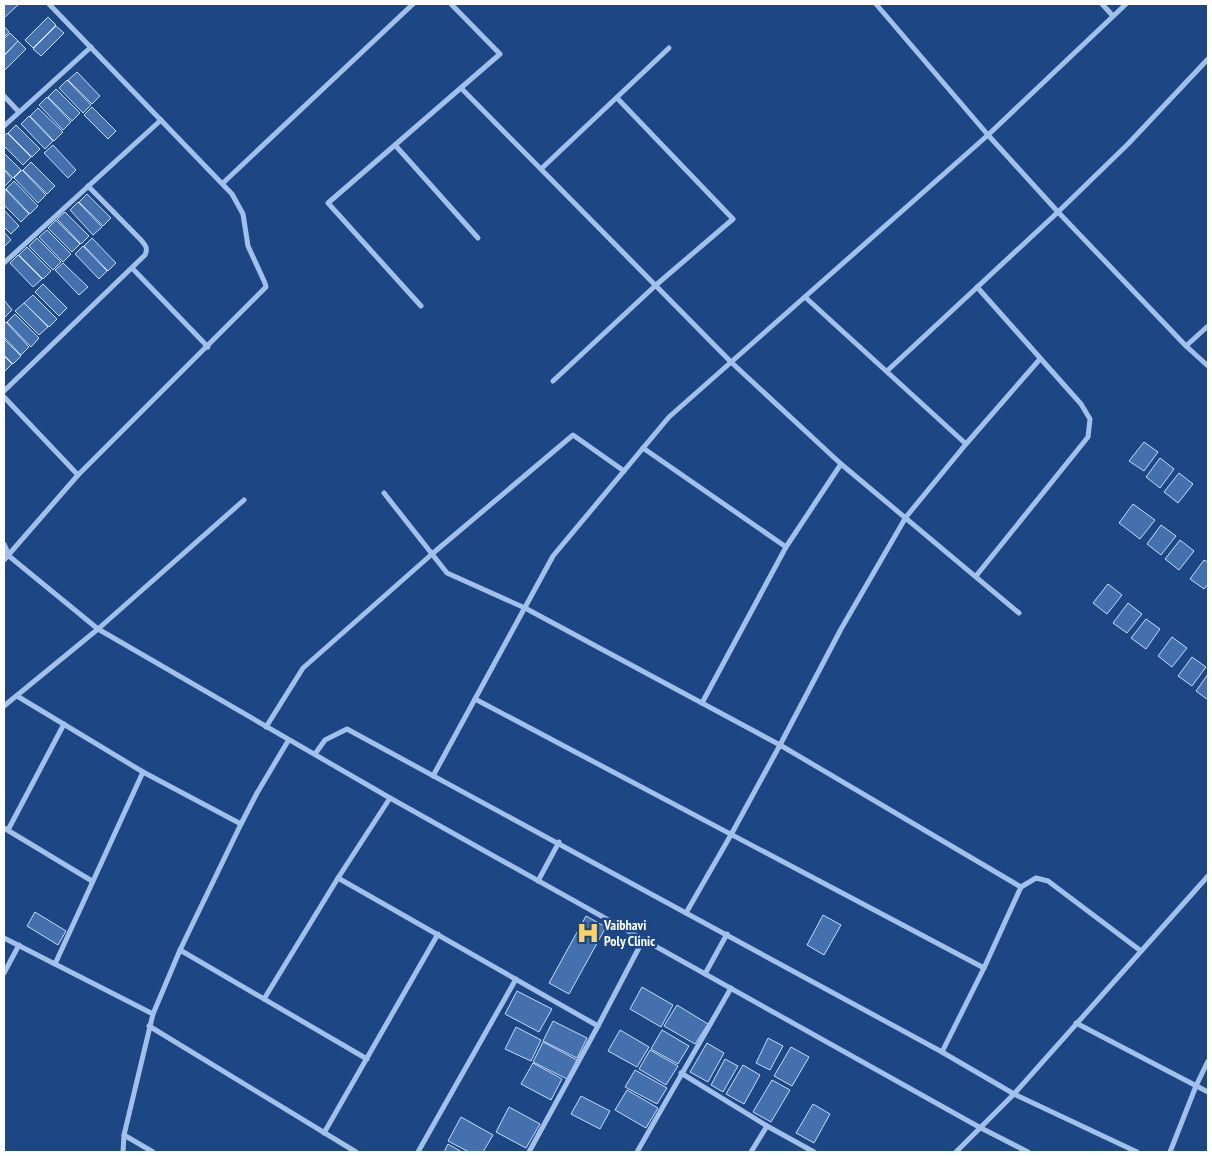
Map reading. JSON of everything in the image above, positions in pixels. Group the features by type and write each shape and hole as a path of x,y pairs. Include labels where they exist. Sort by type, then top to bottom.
{"street":[{"path":"4,560 6,554 78,475 266,287 266,283 246,239 244,220 239,205 223,183 50,4"},
{"path":"223,183 413,4"},
{"path":"421,306 328,203 500,54 451,4"},
{"path":"876,4 988,135 1058,212 1186,346 1208,366"},
{"path":"1102,4 1113,16"},
{"path":"433,776 553,556 669,417 988,135 1126,4"},
{"path":"4,126 91,47"},
{"path":"541,169 669,48"},
{"path":"887,372 1128,144 1208,59"},
{"path":"461,88 731,362 840,464 1019,613"},
{"path":"4,96 19,112"},
{"path":"553,381 656,286 733,219 617,98"},
{"path":"4,263 161,120"},
{"path":"396,145 478,238"},
{"path":"4,390 145,255 147,246 88,186"},
{"path":"132,268 208,347"},
{"path":"976,576 1088,437 1090,419 1080,404 977,287"},
{"path":"805,297 966,444"},
{"path":"1186,346 1208,326"},
{"path":"686,913 732,834 841,630 906,517 1040,359"},
{"path":"4,397 78,475"},
{"path":"266,727 303,668 432,554 573,435 624,471"},
{"path":"643,448 786,547"},
{"path":"702,703 786,547 840,464"},
{"path":"384,493 447,574 526,608 780,745 1021,887"},
{"path":"4,706 98,630 244,500"},
{"path":"4,544 6,554 98,630 390,798 979,1127 1028,1152"},
{"path":"17,696 143,772 241,824"},
{"path":"475,699 984,968"},
{"path":"64,724 6,829 92,881"},
{"path":"315,754 325,740 347,728 727,934 942,1052 1014,1094 1137,1152"},
{"path":"123,1152 124,1135 152,1014 180,950 241,824 288,740"},
{"path":"55,964 143,772"},
{"path":"264,999 338,878 390,798"},
{"path":"538,881 559,842"},
{"path":"956,1152 1014,1094 1208,876"},
{"path":"338,878 598,1026"},
{"path":"942,1052 984,968 1021,887 1036,878 1048,881 1141,951"},
{"path":"324,1133 438,934"},
{"path":"705,974 727,934"},
{"path":"4,938 152,1014"},
{"path":"529,1152 643,940"},
{"path":"4,973 19,946"},
{"path":"180,950 367,1058"},
{"path":"418,1152 516,979"},
{"path":"637,1152 730,988"},
{"path":"1076,1023 1208,1092"},
{"path":"148,1026 356,1152"},
{"path":"1170,1152 1208,1061"},
{"path":"681,1073 767,1126 814,1152"},
{"path":"751,1152 767,1126"},
{"path":"124,1135 153,1152"}],"building":[{"path":"4,4 19,4 4,18"},
{"path":"48,17 56,25 33,48 25,40"},
{"path":"4,26 9,32 4,37"},
{"path":"56,26 64,33 41,56 33,49"},
{"path":"10,33 18,41 4,55 4,39"},
{"path":"18,41 26,49 4,71 4,56"},
{"path":"77,72 100,96 92,104 68,80"},
{"path":"67,80 91,105 83,113 59,88"},
{"path":"56,89 80,113 72,121 48,97"},
{"path":"47,97 71,122 63,130 39,105"},
{"path":"92,107 116,131 108,139 84,115"},
{"path":"38,108 63,132 54,141 30,116"},
{"path":"29,116 53,141 45,149 21,124"},
{"path":"16,125 40,149 32,157 8,133"},
{"path":"7,133 31,157 23,165 4,146 4,136"},
{"path":"53,145 76,170 68,178 44,153"},
{"path":"4,153 21,170 13,178 4,169"},
{"path":"31,162 55,186 47,194 23,170"},
{"path":"4,170 12,179 4,187"},
{"path":"22,170 46,195 38,203 14,178"},
{"path":"14,181 38,206 30,214 6,189"},
{"path":"5,189 29,214 21,222 4,205"},
{"path":"87,194 111,218 103,226 79,202"},
{"path":"78,202 102,227 93,235 70,210"},
{"path":"4,210 19,226 11,234 4,227"},
{"path":"65,212 89,236 81,244 57,219"},
{"path":"56,220 80,244 72,252 48,228"},
{"path":"47,230 71,254 63,262 39,237"},
{"path":"4,232 11,240 4,247"},
{"path":"37,238 61,262 53,270 29,246"},
{"path":"92,238 116,263 108,271 84,246"},
{"path":"83,246 107,271 99,279 75,254"},
{"path":"27,247 51,271 43,279 19,255"},
{"path":"18,255 42,279 33,287 10,263"},
{"path":"63,263 88,287 79,295 55,270"},
{"path":"43,284 67,308 59,316 35,292"},
{"path":"33,295 57,319 49,327 24,303"},
{"path":"4,300 12,310 4,318"},
{"path":"24,303 48,327 39,335 15,311"},
{"path":"15,314 39,338 31,347 7,322"},
{"path":"6,322 29,347 21,355 4,337 4,324"},
{"path":"4,339 21,356 13,364 4,355"},
{"path":"4,356 12,364 4,372"},
{"path":"1144,442 1158,452 1144,471 1129,461"},
{"path":"1160,458 1174,469 1160,488 1146,477"},
{"path":"1179,473 1193,484 1178,503 1164,492"},
{"path":"1133,504 1155,520 1140,539 1119,523"},
{"path":"1161,525 1176,536 1161,555 1147,544"},
{"path":"1180,540 1194,551 1179,570 1165,559"},
{"path":"1204,560 1208,562 1208,584 1204,589 1190,579"},
{"path":"1108,584 1122,595 1107,614 1093,603"},
{"path":"1128,603 1142,614 1127,633 1113,623"},
{"path":"1146,619 1160,629 1146,649 1131,638"},
{"path":"1172,637 1187,648 1172,667 1158,656"},
{"path":"1192,657 1206,667 1192,686 1178,676"},
{"path":"1208,674 1208,700 1196,691"},
{"path":"35,912 66,931 58,945 27,926"},
{"path":"823,915 841,925 824,955 807,945"},
{"path":"586,916 606,927 569,994 549,983"},
{"path":"642,987 673,1005 661,1027 630,1009"},
{"path":"517,991 552,1009 539,1032 505,1014"},
{"path":"677,1005 708,1024 695,1044 664,1026"},
{"path":"553,1021 587,1038 577,1058 543,1041"},
{"path":"516,1027 541,1040 531,1061 505,1049"},
{"path":"620,1030 649,1047 637,1067 608,1051"},
{"path":"662,1030 689,1046 678,1064 651,1049"},
{"path":"768,1038 783,1046 770,1070 756,1063"},
{"path":"543,1042 577,1060 567,1079 533,1062"},
{"path":"707,1043 724,1053 708,1082 690,1072"},
{"path":"791,1047 809,1057 792,1086 774,1076"},
{"path":"650,1050 678,1066 666,1085 639,1069"},
{"path":"725,1059 738,1066 723,1092 711,1085"},
{"path":"533,1063 562,1079 551,1100 521,1084"},
{"path":"743,1065 760,1075 744,1104 726,1094"},
{"path":"635,1070 667,1088 657,1104 625,1087"},
{"path":"772,1080 790,1090 771,1122 753,1112"},
{"path":"627,1090 658,1108 646,1128 615,1110"},
{"path":"581,1096 610,1111 600,1129 571,1114"},
{"path":"813,1104 830,1114 814,1143 796,1133"},
{"path":"509,1107 540,1124 526,1148 496,1132"},
{"path":"461,1117 493,1135 483,1152 469,1152 448,1141"},
{"path":"448,1144 462,1152 444,1152"}],"place":[{"name":"Vaibhavi Poly Clinic","path":"588,933"}]}
